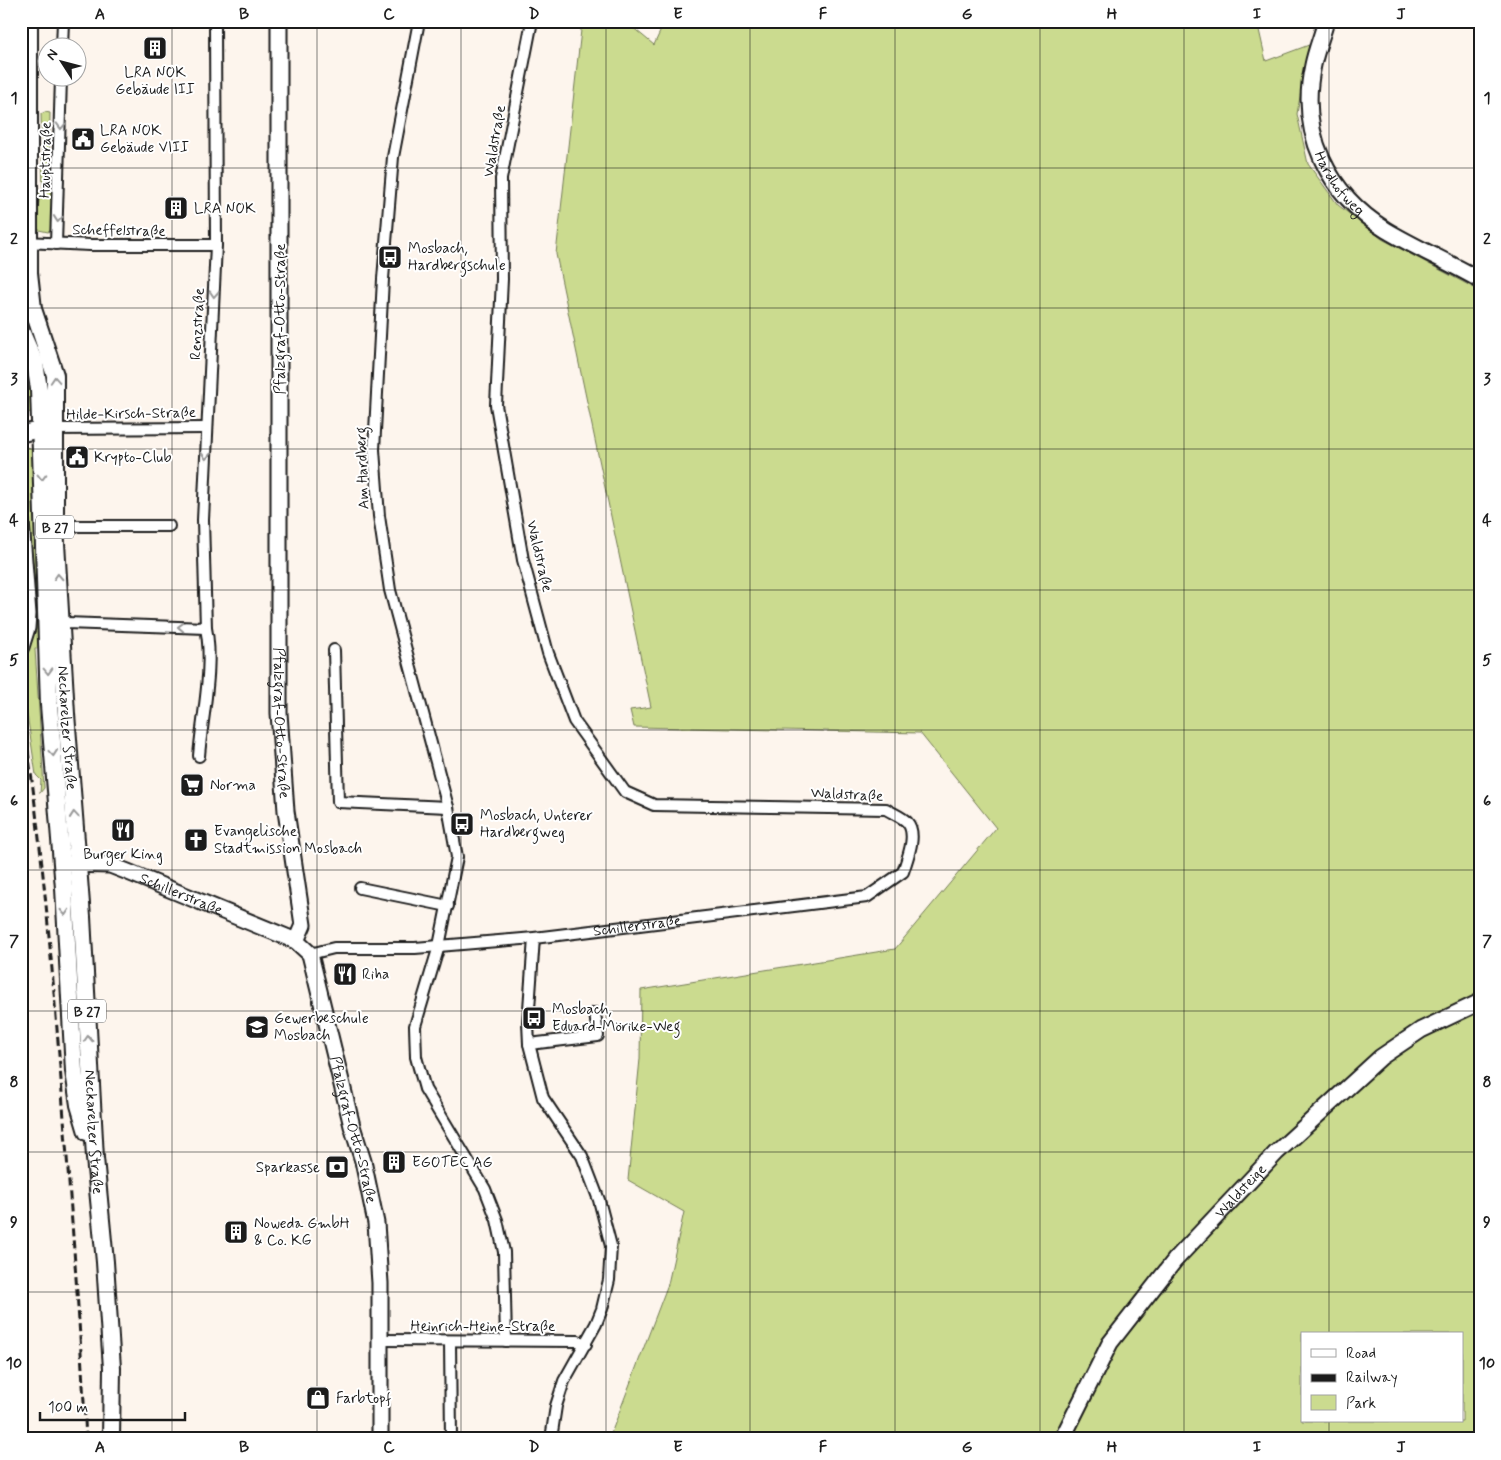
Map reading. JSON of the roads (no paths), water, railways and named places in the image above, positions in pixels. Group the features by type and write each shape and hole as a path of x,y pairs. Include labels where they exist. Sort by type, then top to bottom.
{"main road":[{"name":"Neckarelzer Straße","path":"29,21 25,242 30,297 54,369 58,429 55,526 70,864 105,1262 112,1368 111,1439"},
{"name":"B 27","path":"21,331 35,364 39,389 58,429 46,637 70,864"}],"street":[{"path":"62,38 63,21"},
{"name":"Renzstraße","path":"199,756 207,674 208,638 206,628 203,520 216,245 215,21"},
{"name":"Pfalzgraf-Otto-Straße","path":"279,21 279,713 286,811 304,925 296,941"},
{"name":"Am Hardberg","path":"419,21 393,157 382,297 374,450 379,516 390,590 448,807 457,857 439,946 417,1018 416,1057 425,1089 486,1189 497,1220 504,1252 506,1341"},
{"name":"Waldstraße","path":"532,21 501,179 502,279 496,404 523,560 548,653 574,721 626,792 654,805 868,807 886,809 907,822"},
{"name":"Hardhofweg","path":"1326,21 1313,66 1309,110 1313,136 1322,163 1350,204 1385,230 1480,280"},
{"name":"Hauptstraße","path":"56,244 62,88"},
{"name":"Scheffelstraße","path":"25,242 56,244 216,245"},
{"name":"Hilde-Kirsch-Straße","path":"58,429 207,428"},
{"path":"21,434 58,429"},
{"path":"21,521 28,614 27,628 21,647"},
{"path":"55,526 169,526"},
{"path":"46,637 66,623 206,628"},
{"path":"334,650 338,802 448,807"},
{"name":"Schillerstraße","path":"310,954 334,948 439,946 534,938 866,897 903,872 911,846 910,829 907,822"},
{"name":"Schillerstraße","path":"70,864 110,865 296,941"},
{"path":"360,888 448,906"},
{"path":"534,938 528,1023 529,1044 543,1098 582,1156 608,1228 611,1246 609,1280 596,1324 564,1381 556,1406 550,1439"},
{"path":"296,941 310,954"},
{"name":"Pfalzgraf-Otto-Straße","path":"310,954 352,1126 363,1161 376,1224 380,1283 380,1439"},
{"name":"Waldsteige","path":"1062,1439 1110,1343 1175,1260 1276,1153 1382,1057 1421,1030 1480,1002"},
{"path":"529,1044 598,1036 595,1013"},
{"name":"Heinrich-Heine-Straße","path":"380,1340 578,1341 586,1344"},
{"path":"450,1341 451,1439"}],"railway":[{"path":"21,703 40,849 50,946 72,1222 86,1439"}],"place":[{"name":"LRA NOK Gebäude III","path":"155,48"},
{"name":"LRA NOK Gebäude VIII","path":"83,139"},
{"name":"LRA NOK","path":"176,208"},
{"name":"Mosbach, Hardbergschule","path":"390,257"},
{"name":"Krypto-Club","path":"77,457"},
{"name":"Norma","path":"192,785"},
{"name":"Mosbach, Unterer Hardbergweg","path":"462,824"},
{"name":"Burger King","path":"123,830"},
{"name":"Evangelische Stadtmission Mosbach","path":"196,840"},
{"name":"Riha","path":"345,974"},
{"name":"Mosbach, Eduard-Mörike-Weg","path":"534,1018"},
{"name":"Gewerbeschule Mosbach","path":"257,1027"},
{"name":"EGOTEC AG","path":"394,1162"},
{"name":"Sparkasse","path":"337,1167"},
{"name":"Noweda GmbH & Co. KG","path":"236,1232"},
{"name":"Farbtopf","path":"318,1398"}]}
